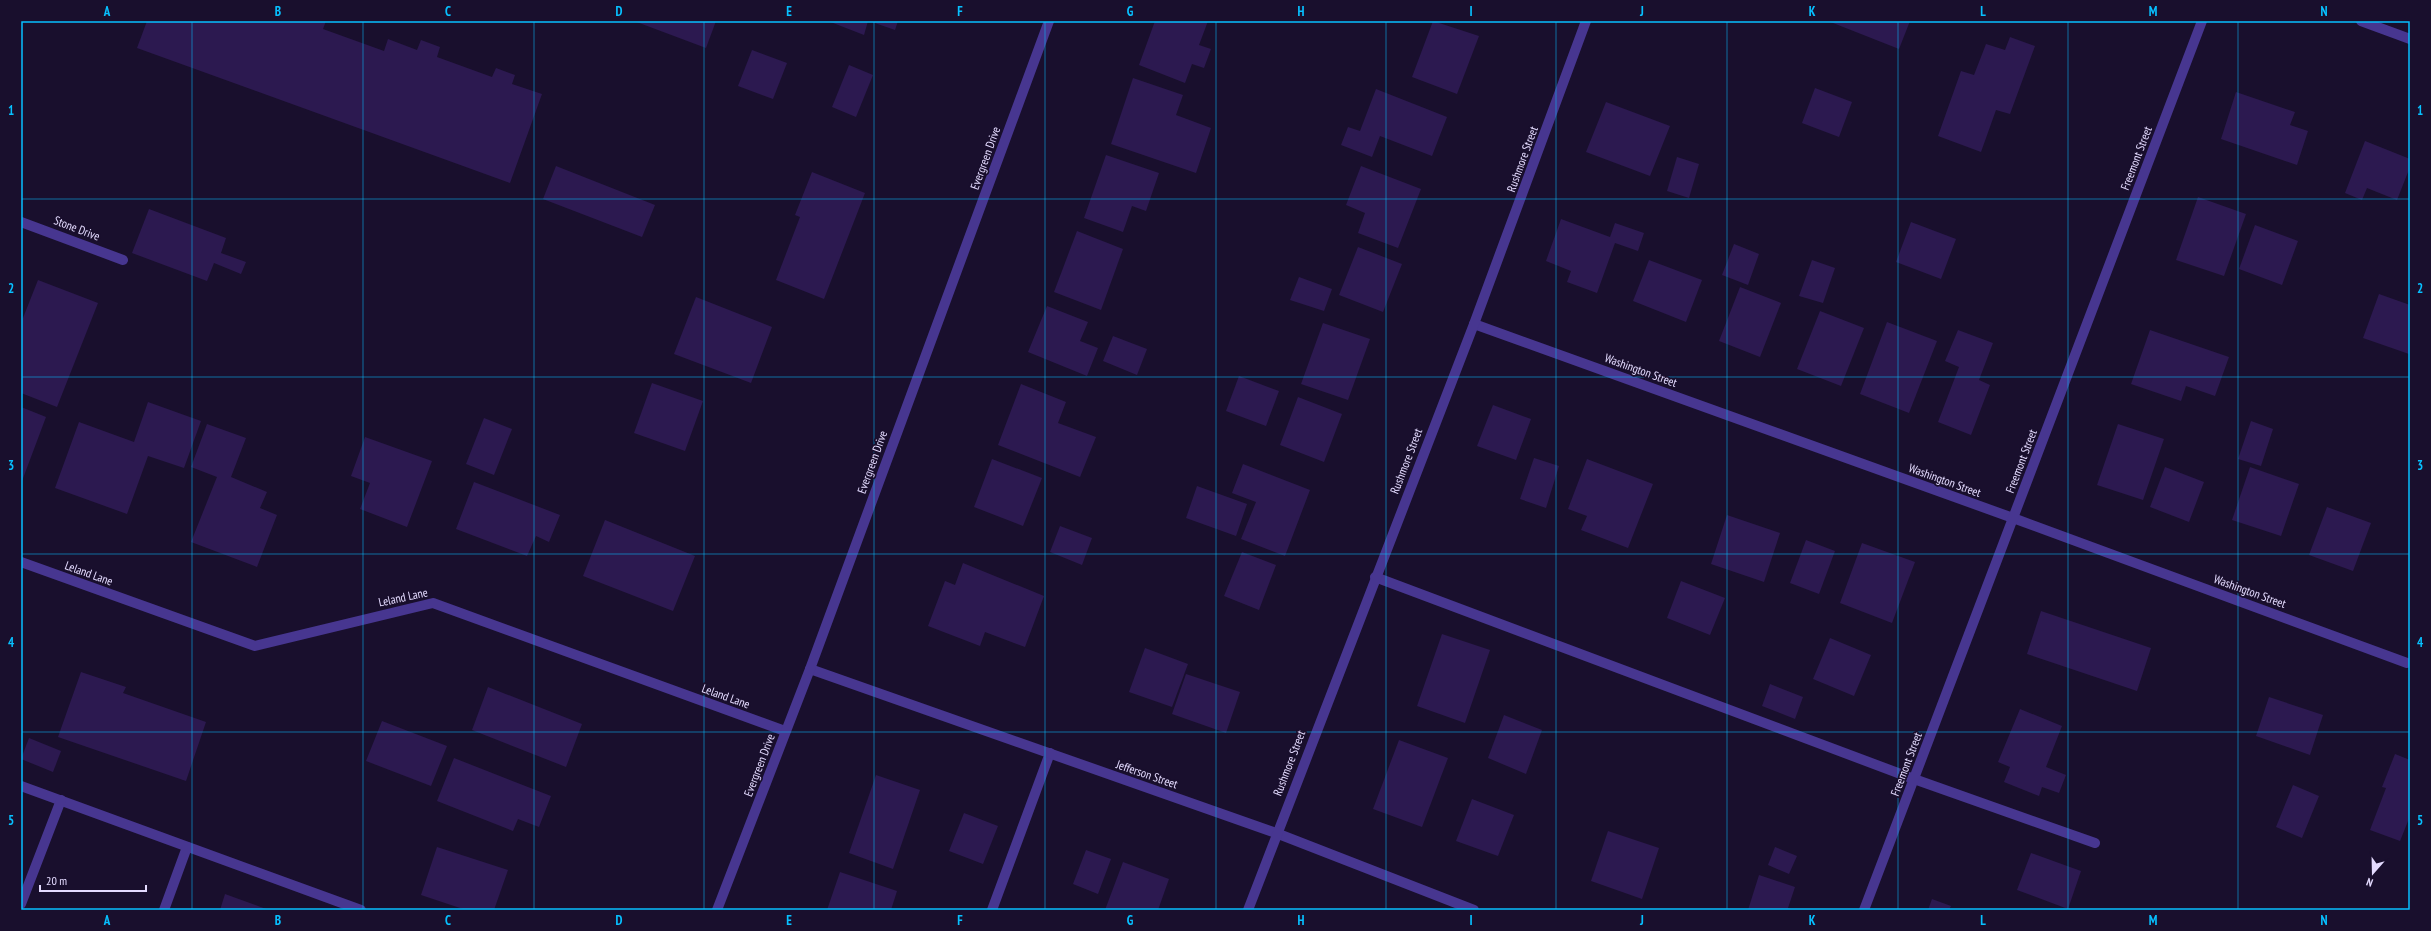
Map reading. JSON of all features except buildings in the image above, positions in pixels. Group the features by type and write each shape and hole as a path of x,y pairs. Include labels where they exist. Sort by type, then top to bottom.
{"street":[{"name":"Evergreen Drive","path":"717,910 810,669 1049,21"},
{"name":"Rushmore Street","path":"1248,910 1276,833 1474,324 1586,21"},
{"name":"Freemont Street","path":"1864,910 2202,21"},
{"path":"2361,21 2410,39"},
{"name":"Stone Drive","path":"21,222 123,260"},
{"name":"Washington Street","path":"1474,324 2013,518 2407,663"},
{"name":"Leland Lane","path":"21,562 255,646 433,603 785,731"},
{"path":"1375,577 1914,778 2095,843"},
{"name":"Jefferson Street","path":"810,669 1276,833 1474,910"},
{"path":"992,910 1050,753"},
{"path":"21,786 361,910"},
{"path":"21,904 61,800"},
{"path":"164,910 187,847"}]}
